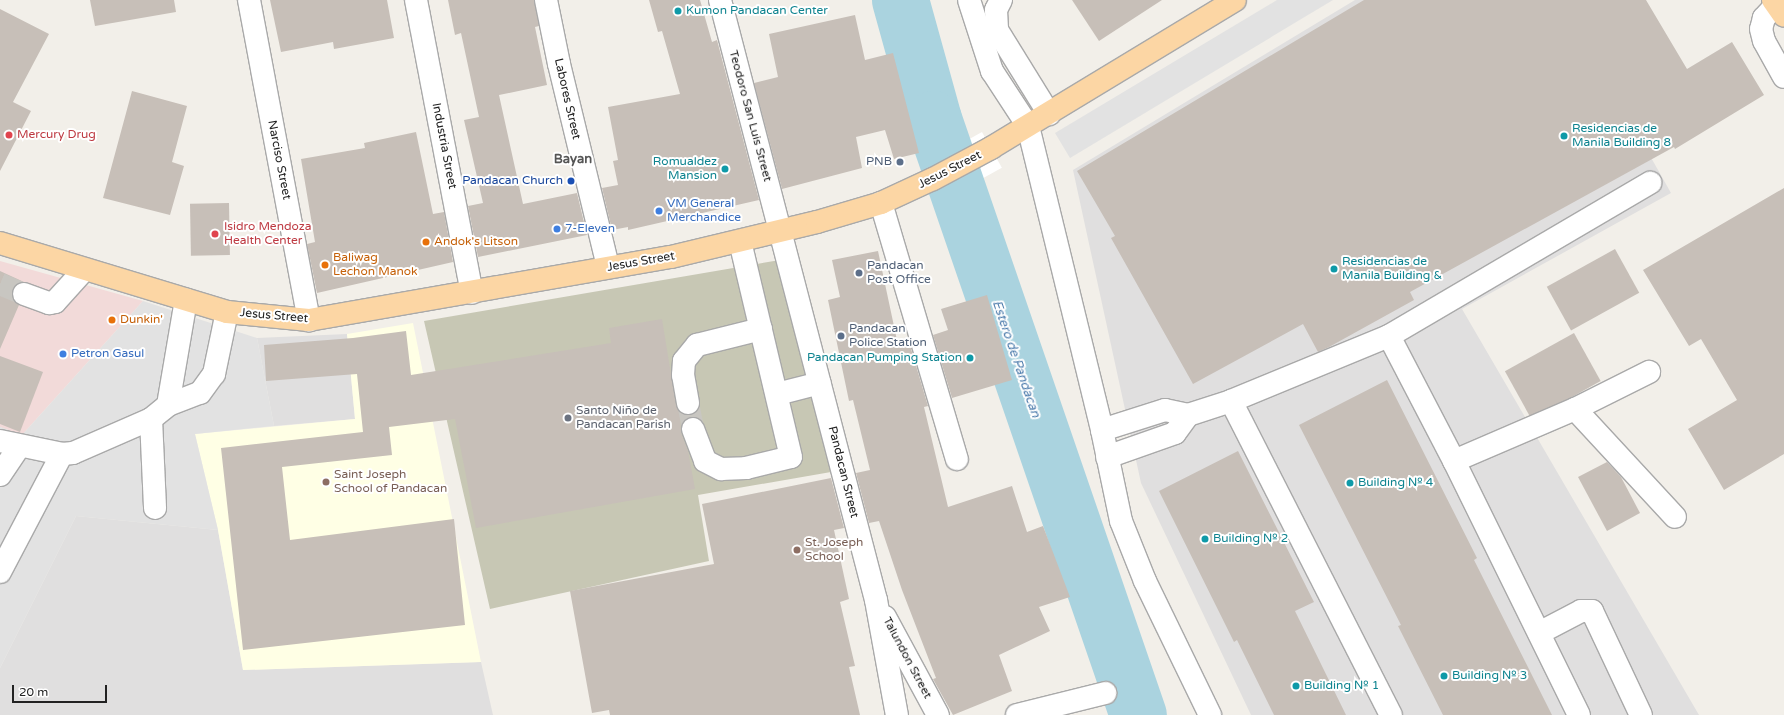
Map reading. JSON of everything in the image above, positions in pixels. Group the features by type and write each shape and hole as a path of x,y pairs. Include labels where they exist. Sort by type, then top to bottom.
{"main road":[{"name":"Jesus Street","path":"0,243 84,270 227,312 309,320 472,293 671,257 780,232 881,202 933,179 991,148 1049,114 1235,0"}],"street":[{"name":"Narciso Street","path":"249,0 309,320"},
{"name":"Industria Street","path":"416,0 472,293"},
{"name":"Labores Street","path":"546,0 559,64 608,268"},
{"name":"Teodoro San Luis Street","path":"720,0 780,232"},
{"path":"969,0 992,71 1028,126 1102,430 1121,521 1145,581 1210,715"},
{"path":"1001,0 996,10 997,30 1049,114"},
{"path":"1778,7 1764,18 1761,29 1764,41 1784,77"},
{"path":"1102,430 1165,410 1188,415 1231,401 1389,336 1650,183"},
{"path":"881,202 957,459"},
{"name":"Pandacan Street","path":"780,232 876,600 897,715"},
{"path":"693,430 705,461 721,469 746,468 791,457 740,241"},
{"path":"24,294 48,303 55,302 84,270"},
{"path":"168,405 186,300"},
{"path":"0,475 9,444 62,454 82,450 151,419 168,405 200,393 209,383 214,374 224,337 227,312"},
{"path":"688,403 683,375 684,361 697,346 761,329"},
{"path":"1389,336 1454,461 1579,715"},
{"path":"1454,461 1575,409 1650,372"},
{"path":"777,394 820,383"},
{"path":"1231,401 1391,715"},
{"path":"1575,409 1675,517"},
{"path":"1108,457 1175,433 1188,415"},
{"path":"151,419 155,508"},
{"path":"0,572 62,454"},
{"name":"Talundon Street","path":"876,600 938,715"},
{"path":"1539,633 1581,611 1592,611 1641,715"},
{"path":"1017,715 1105,693"}],"shaded area":[{"path":"1277,0 1333,0 1070,158 1055,133"},
{"path":"1355,0 1562,0 1671,193 1462,309 1699,715 1251,715 1141,483 1073,170"},
{"path":"780,260 831,472 698,495 709,561 490,609 424,321"},
{"path":"0,261 143,301 22,435 0,427"},
{"path":"143,301 257,338 274,426 195,434 218,530 76,516 0,668 0,427 22,435"},
{"name":"Saint Joseph School of Pandacan","path":"413,323 481,662 243,670 218,530 195,434 355,419 347,334"},
{"path":"347,334 355,419 274,426 257,338"},
{"path":"76,516 218,530 243,670 481,662 493,715 0,715 0,668"}],"pier":[{"path":"982,132 1002,168 945,199 925,164"}],"building":[{"path":"90,0 174,0 176,12 95,26"},
{"path":"270,0 387,0 394,38 334,49 333,42 281,52"},
{"path":"448,0 534,0 539,26 535,27 547,85 499,95 523,204 577,193 587,235 478,257 468,206 483,203 464,120 479,117 461,33 455,35"},
{"path":"649,0 700,0 712,42 717,40 759,200 628,230 628,227 612,230 602,188 618,185 613,161 618,160 608,107 680,94 662,31 658,32"},
{"path":"1072,0 1162,0 1099,41"},
{"path":"1364,0 1646,0 1687,69 1732,42 1764,95 1675,149 1674,147 1410,292 1414,300 1329,347 1318,352 1303,324 1193,384 1111,238 1115,236 1077,171"},
{"path":"0,9 49,34 13,102 31,111 0,171"},
{"path":"855,15 865,60 893,53 919,153 894,159 885,130 856,137 862,168 782,189 754,83 778,77 769,34"},
{"path":"132,91 187,106 172,162 184,166 170,215 103,198"},
{"path":"416,132 433,214 444,212 453,262 317,293 307,244 315,242 301,159 365,148 364,143"},
{"path":"1784,188 1784,454 1724,490 1688,429 1737,400 1701,339 1689,346 1643,270"},
{"path":"229,203 230,255 191,256 190,204"},
{"path":"1615,249 1639,293 1571,331 1547,287"},
{"path":"878,251 898,345 909,342 928,406 924,407 948,507 1012,486 1027,532 1043,526 1070,597 1039,607 1050,631 999,655 1012,691 953,715 933,679 936,678 902,590 879,521 869,523 856,473 870,470 853,400 849,401 828,300 840,297 832,260"},
{"path":"0,271 24,282 16,284 12,290 12,297 19,305 0,349"},
{"name":"Pandacan Pumping Station","path":"987,295 1012,380 952,398 933,335 948,330 941,309"},
{"path":"662,319 676,405 680,412 681,433 688,451 695,489 476,528 455,419 389,427 392,455 282,467 290,540 454,519 465,625 243,650 221,448 363,432 357,374 266,381 264,345 353,338 406,331 411,375 611,343 609,328"},
{"path":"1574,333 1601,381 1532,419 1505,371"},
{"path":"0,356 43,372 20,432 0,424"},
{"path":"1387,380 1477,558 1474,560 1552,715 1443,715 1398,626 1401,625 1299,425"},
{"path":"1238,451 1314,602 1295,611 1346,715 1274,715 1237,640 1234,642 1159,491"},
{"path":"1607,462 1621,477 1640,513 1607,531 1578,477"},
{"path":"831,478 844,528 834,530 849,599 840,602 855,666 849,667 860,715 610,715 609,710 592,713 570,591 714,564 702,504"}],"waterway":[{"name":"Estero de Pandacan","path":"900,0 933,119 1138,715"}],"tunnel":[{"path":"0,284 24,294"},
{"path":"688,403 693,429"}],"place":[{"name":"Kumon Pandacan Center","path":"678,11"},
{"name":"Mercury Drug","path":"9,135"},
{"name":"Residencias de Manila Building 8","path":"1564,136"},
{"name":"PNB","path":"900,162"},
{"name":"Romualdez Mansion","path":"725,169"},
{"name":"Pandacan Church","path":"571,181"},
{"name":"VM General Merchandice","path":"659,211"},
{"name":"7-Eleven","path":"557,229"},
{"name":"Isidro Mendoza Health Center","path":"215,234"},
{"name":"Andok's Litson","path":"426,242"},
{"name":"Baliwag Lechon Manok","path":"325,265"},
{"name":"Residencias de Manila Building &","path":"1334,269"},
{"name":"Pandacan Post Office","path":"859,273"},
{"name":"Dunkin'","path":"112,320"},
{"name":"Pandacan Police Station","path":"841,336"},
{"name":"Petron Gasul","path":"63,354"},
{"name":"Pandacan Pumping Station","path":"970,358"},
{"name":"Santo Niño de Pandacan Parish","path":"568,418"},
{"name":"Saint Joseph School of Pandacan","path":"326,482"},
{"name":"Building № 4","path":"1350,483"},
{"name":"Building № 2","path":"1205,539"},
{"name":"St. Joseph School","path":"797,550"},
{"name":"Building № 3","path":"1444,676"},
{"name":"Building № 1","path":"1296,686"}],"district":[{"name":"Bayan","path":"573,159"}]}
